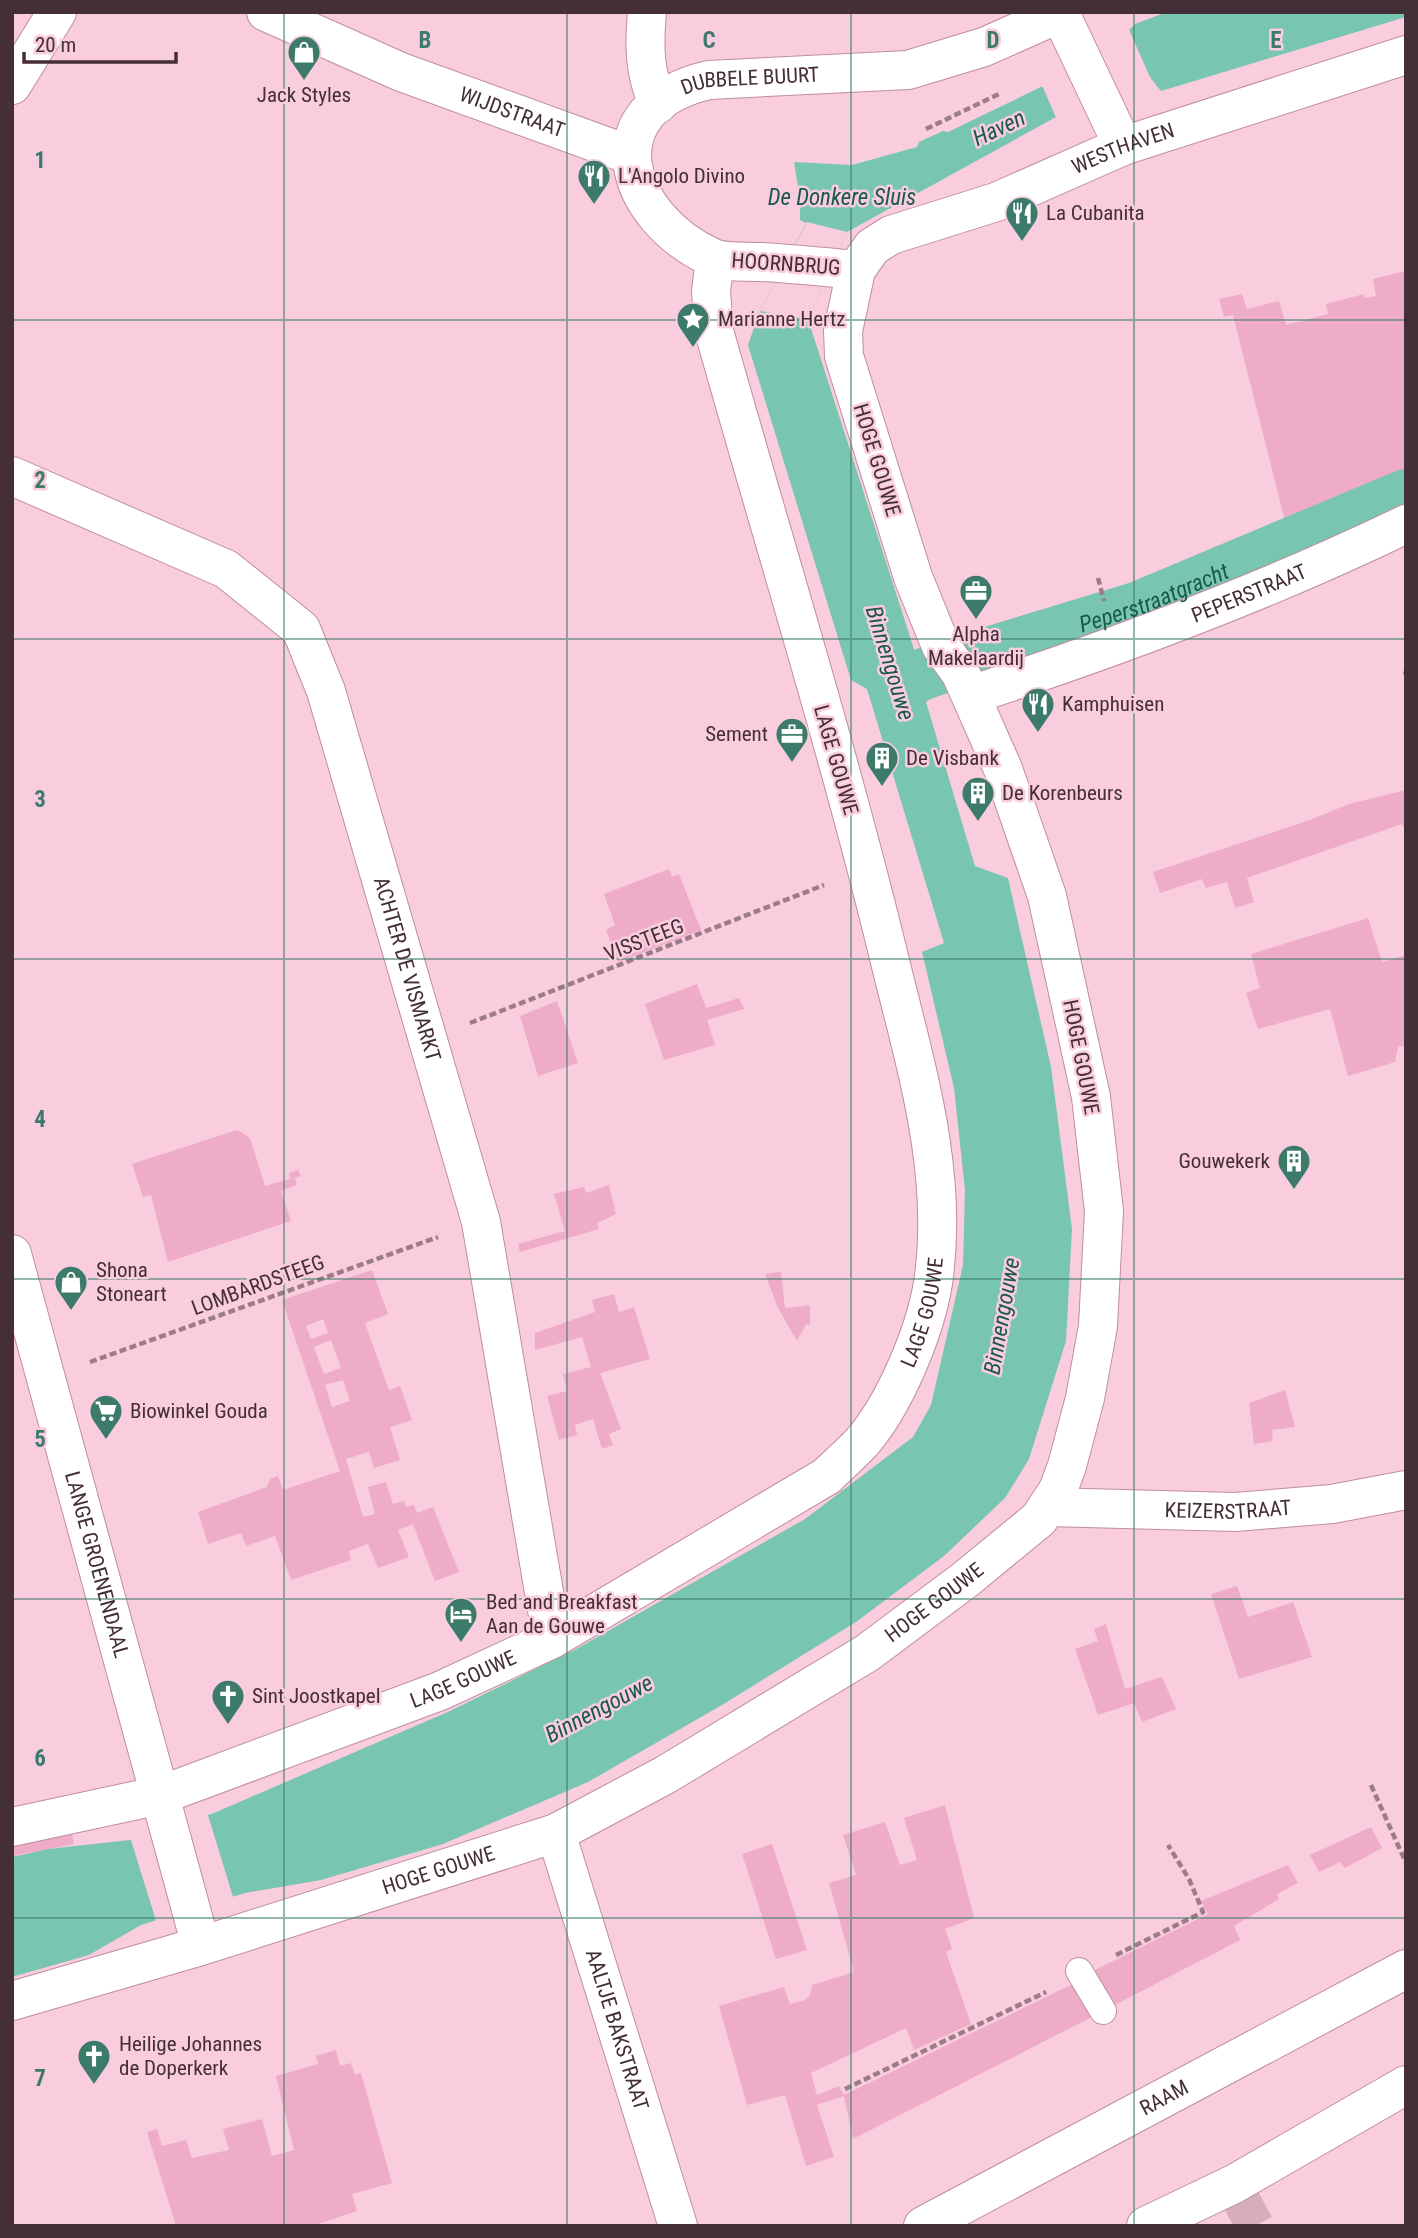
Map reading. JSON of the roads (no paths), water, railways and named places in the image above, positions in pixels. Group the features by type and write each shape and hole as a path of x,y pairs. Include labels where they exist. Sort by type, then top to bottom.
{"street":[{"path":"12,85 57,12"},
{"name":"WIJDSTRAAT","path":"266,12 401,72 629,155"},
{"path":"647,12 644,54 648,82 658,104"},
{"path":"1062,13 1124,146"},
{"name":"DUBBELE BUURT","path":"629,155 636,132 658,104 685,86 709,80 908,70 984,47 1062,13"},
{"name":"WESTHAVEN","path":"844,269 891,234 996,202 1124,146 1406,55"},
{"path":"629,155 647,207 675,235 716,259"},
{"name":"HOORNBRUG","path":"716,259 844,269"},
{"name":"LAGE GOUWE","path":"12,1827 165,1808 440,1691 552,1639 827,1476 870,1430 890,1399 919,1336 933,1283 937,1200 930,1128 867,868 714,331 711,290 716,259"},
{"name":"HOGE GOUWE","path":"12,2001 198,1930 556,1833 665,1775 867,1653 966,1579 1039,1519 1048,1507 1067,1466 1085,1398 1098,1326 1104,1210 1091,1097 1047,896 1008,782 913,578 844,356 844,269"},
{"name":"ACHTER DE VISMARKT","path":"12,476 226,569 301,629 326,691 430,1038 481,1222 552,1639"},
{"name":"PEPERSTRAAT","path":"957,672 1065,665 1360,546 1406,524"},
{"name":"LANGE GROENENDAAL","path":"12,1254 198,1930"},
{"name":"KEIZERSTRAAT","path":"1048,1507 1235,1512 1332,1504 1406,1490"},
{"name":"AALTJE BAKSTRAAT","path":"556,1833 678,2226"},
{"name":"RAAM","path":"923,2226 1149,2094 1406,1969"},
{"path":"1146,2226 1237,2190 1406,2085"}],"lane":[{"path":"1079,1970 1103,2011"}],"water":[{"path":"1167,12 1406,12 1406,17 1161,91 1149,76 1056,117 847,232 808,319 930,699 926,702 975,866 1008,878 1051,1067 1072,1229 1066,1341 1029,1459 1005,1498 944,1556 856,1622 722,1705 588,1782 443,1844 321,1880 245,1893 141,1925 89,1955 12,1977 12,1857 48,1849 130,1840 214,1813 450,1711 578,1648 805,1519 913,1437 931,1405 963,1265 965,1190 954,1088 922,952 944,943 867,689 851,680 748,345 760,311 806,223 800,220 794,162 852,165 917,147 919,142 943,131 948,132 1134,42 1129,30 1135,24"}],"waterway":[{"name":"Peperstraatgracht","path":"898,686 949,665 1139,607 1406,495"}],"tunnel":[{"path":"1239,2196 1255,2226"}],"place":[{"name":"Jack Styles","path":"304,82"},
{"name":"L'Angolo Divino","path":"594,206"},
{"name":"La Cubanita","path":"1022,243"},
{"name":"Marianne Hertz","path":"693,349"},
{"name":"Alpha Makelaardij","path":"976,621"},
{"name":"Kamphuisen","path":"1038,734"},
{"name":"Sement","path":"792,764"},
{"name":"De Visbank","path":"882,788"},
{"name":"De Korenbeurs","path":"978,823"},
{"name":"Gouwekerk","path":"1294,1191"},
{"name":"Shona Stoneart","path":"71,1312"},
{"name":"Biowinkel Gouda","path":"106,1441"},
{"name":"Bed and Breakfast Aan de Gouwe","path":"461,1644"},
{"name":"Sint Joostkapel","path":"228,1726"},
{"name":"Heilige Johannes de Doperkerk","path":"94,2086"}],"water label":[{"name":"Haven","path":"999,128"},
{"name":"De Donkere Sluis","path":"842,197"},
{"name":"Binnengouwe","path":"890,663"},
{"name":"Binnengouwe","path":"1002,1316"},
{"name":"Binnengouwe","path":"599,1709"}]}
